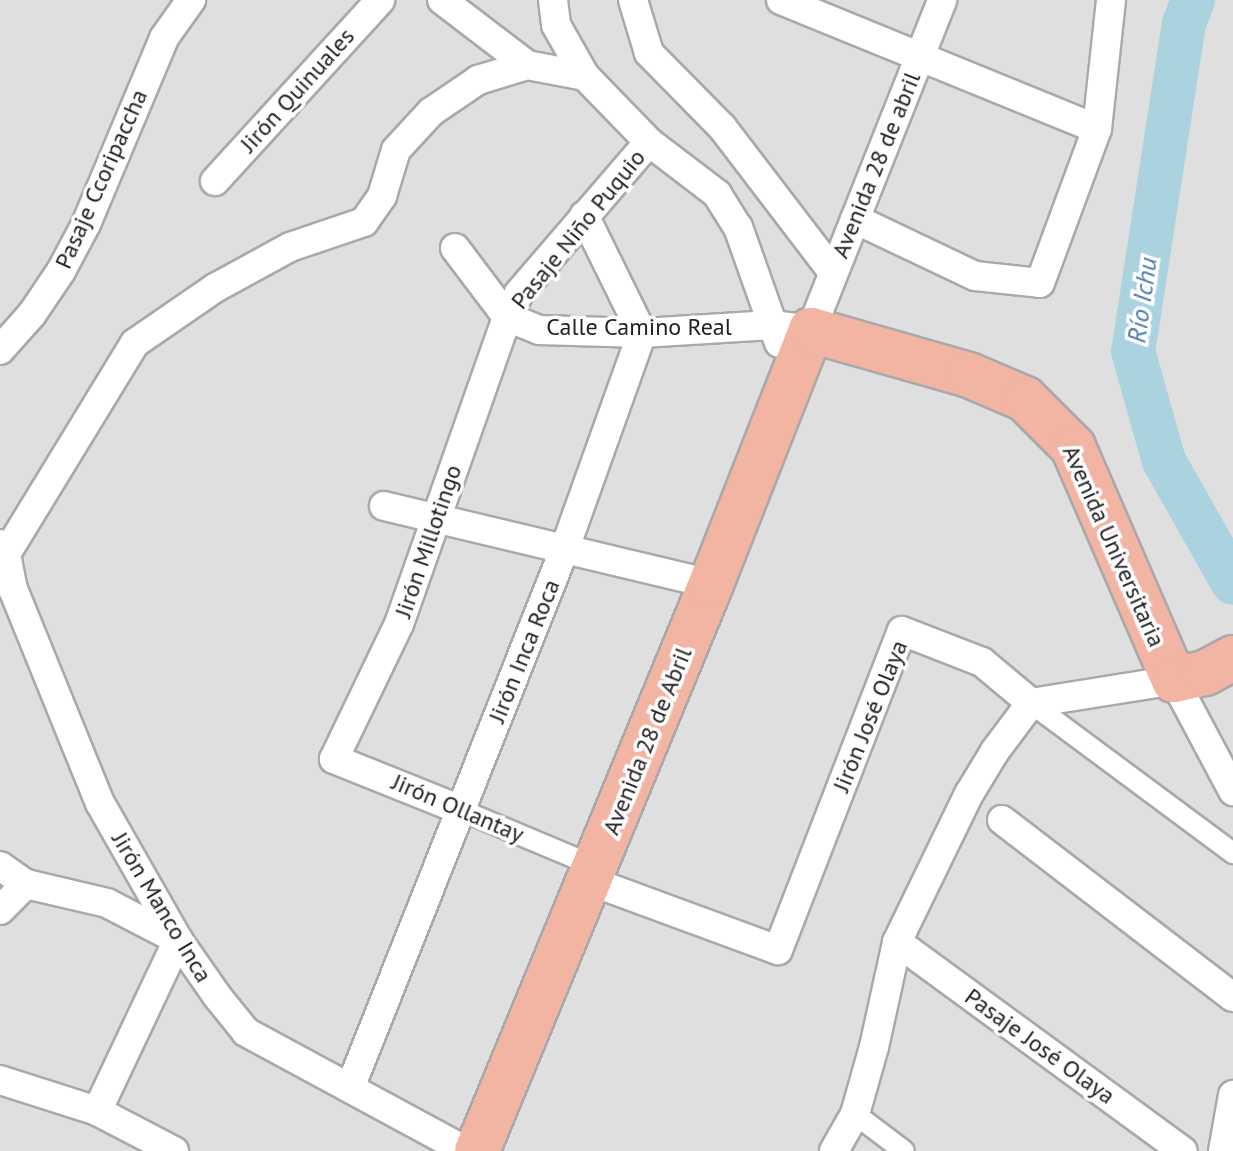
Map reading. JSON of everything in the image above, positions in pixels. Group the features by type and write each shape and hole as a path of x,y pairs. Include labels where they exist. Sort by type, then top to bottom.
{"highway":[{"name":"Avenida 28 de Abril","path":"477,1151 585,871 711,584 793,375 791,328"},
{"name":"Avenida Universitaria","path":"791,328 995,385 1025,399 1054,423 1073,447 1204,670"}],"street":[{"name":"Pasaje Ccoripaccha","path":"0,350 32,314 61,271 86,224 164,38 191,0"},
{"name":"Jirón Quinuales","path":"215,181 380,0"},
{"path":"442,0 527,65 585,76"},
{"path":"553,0 556,25 585,76 649,142 717,194 738,227 791,328"},
{"path":"633,0 649,53 722,127 833,272"},
{"path":"781,0 1097,129"},
{"name":"Avenida 28 de abril","path":"791,328 833,272 942,0"},
{"path":"855,219 975,276 1040,283 1097,129 1111,0"},
{"path":"3,549 135,343 215,288 290,247 364,222 382,196 396,150 431,112 478,80 527,65"},
{"name":"Pasaje Niño Puquio","path":"507,317 519,293 649,142"},
{"path":"584,215 642,333"},
{"path":"455,248 507,317"},
{"name":"Calle Camino Real","path":"507,317 539,330 642,333 791,328"},
{"name":"Jirón Millotingo","path":"334,759 399,624 507,317"},
{"name":"Jirón Inca Roca","path":"350,1088 565,548 642,333"},
{"path":"384,506 711,584"},
{"name":"Jirón Manco Inca","path":"3,549 13,589 100,803 178,940 246,1032 466,1151"},
{"name":"Jirón José Olaya","path":"778,950 902,631 982,662 1031,703 1233,853"},
{"path":"834,1151 855,1114 874,1047 897,942 969,794 995,751 1031,703 1204,670 1233,791"},
{"name":"Jirón Ollantay","path":"334,759 461,810 585,871 778,950"},
{"path":"1002,820 1233,997"},
{"path":"0,866 26,884 107,903 178,940 97,1111"},
{"path":"0,910 26,884"},
{"name":"Pasaje José Olaya","path":"897,942 1183,1151"},
{"path":"0,1080 97,1111 174,1151"},
{"path":"1223,1151 1233,1095"},
{"path":"855,1114 904,1151"}],"shaded area":[{"path":"0,0 1233,0 1233,1151 0,1151"}],"waterway":[{"name":"Río Ichu","path":"1193,0 1184,23 1133,351 1164,461 1233,583"}]}
